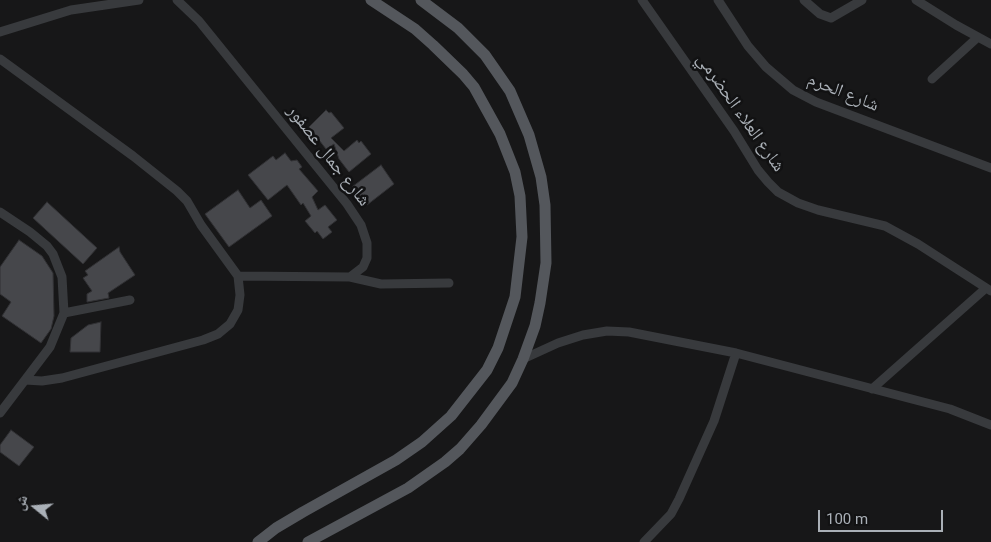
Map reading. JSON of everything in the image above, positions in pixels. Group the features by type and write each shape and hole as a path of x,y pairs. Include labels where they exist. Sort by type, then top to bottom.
{"main road":[{"path":"258,542 296,516 396,460 422,442 451,416 487,370 498,348 515,297 522,237 520,196 515,172 500,134 474,87 463,74 415,29 371,0"},
{"path":"308,542 408,488 445,462 460,448 492,411 512,383 535,326 546,263 545,205 536,156 519,109 510,90 498,73 476,45 458,28 422,0"}],"street":[{"path":"0,32 71,10 139,0"},
{"name":"شارع جمال عصفور","path":"177,0 199,21 354,214 367,243 367,258 363,267 350,277"},
{"name":"شارع العلاء الحضرمي","path":"642,0 734,131 758,170 778,192 798,203 818,210 885,226 905,236 989,289"},
{"name":"شارع الحرم","path":"718,0 748,46 766,67 793,90 816,102 991,168"},
{"path":"804,0 820,14 832,18 862,0"},
{"path":"916,0 991,44"},
{"path":"932,79 978,38"},
{"path":"0,59 133,156 177,191 238,276 240,295 238,310 230,324 218,334 196,342 62,378 42,381 25,380"},
{"path":"0,212 30,232 47,246 53,254 62,277 64,313 50,347 0,413"},
{"path":"238,276 350,277 381,284 449,283"},
{"path":"872,389 989,289"},
{"path":"64,313 130,300"},
{"path":"523,359 570,338 607,331 639,333 736,353 950,409 991,425"},
{"path":"644,542 670,514 680,499 714,421 736,353"}],"building":[{"path":"326,110 329,113 331,112 344,128 331,138 344,151 357,140 359,143 361,141 371,154 349,172 339,159 334,144 326,149 309,127"},
{"path":"285,153 291,161 297,160 302,167 299,169 318,191 312,197 318,210 325,205 337,220 328,227 332,232 323,239 305,221 311,216 303,203 301,205 287,185 268,200 248,175 273,156 276,160"},
{"path":"381,165 394,184 367,205 352,187"},
{"path":"238,190 250,208 261,200 272,216 229,247 205,214"},
{"path":"47,202 97,248 83,264 33,218"},
{"path":"19,240 42,256 53,273 54,316 51,329 41,343 2,316 11,302 0,294 0,267"},
{"path":"119,247 120,252 135,275 108,293 109,298 87,302 87,294 92,291 83,278 88,275 85,271"},
{"path":"101,322 100,352 70,352 71,338 88,325"},
{"path":"11,430 34,447 19,466 0,452 0,445"}]}
